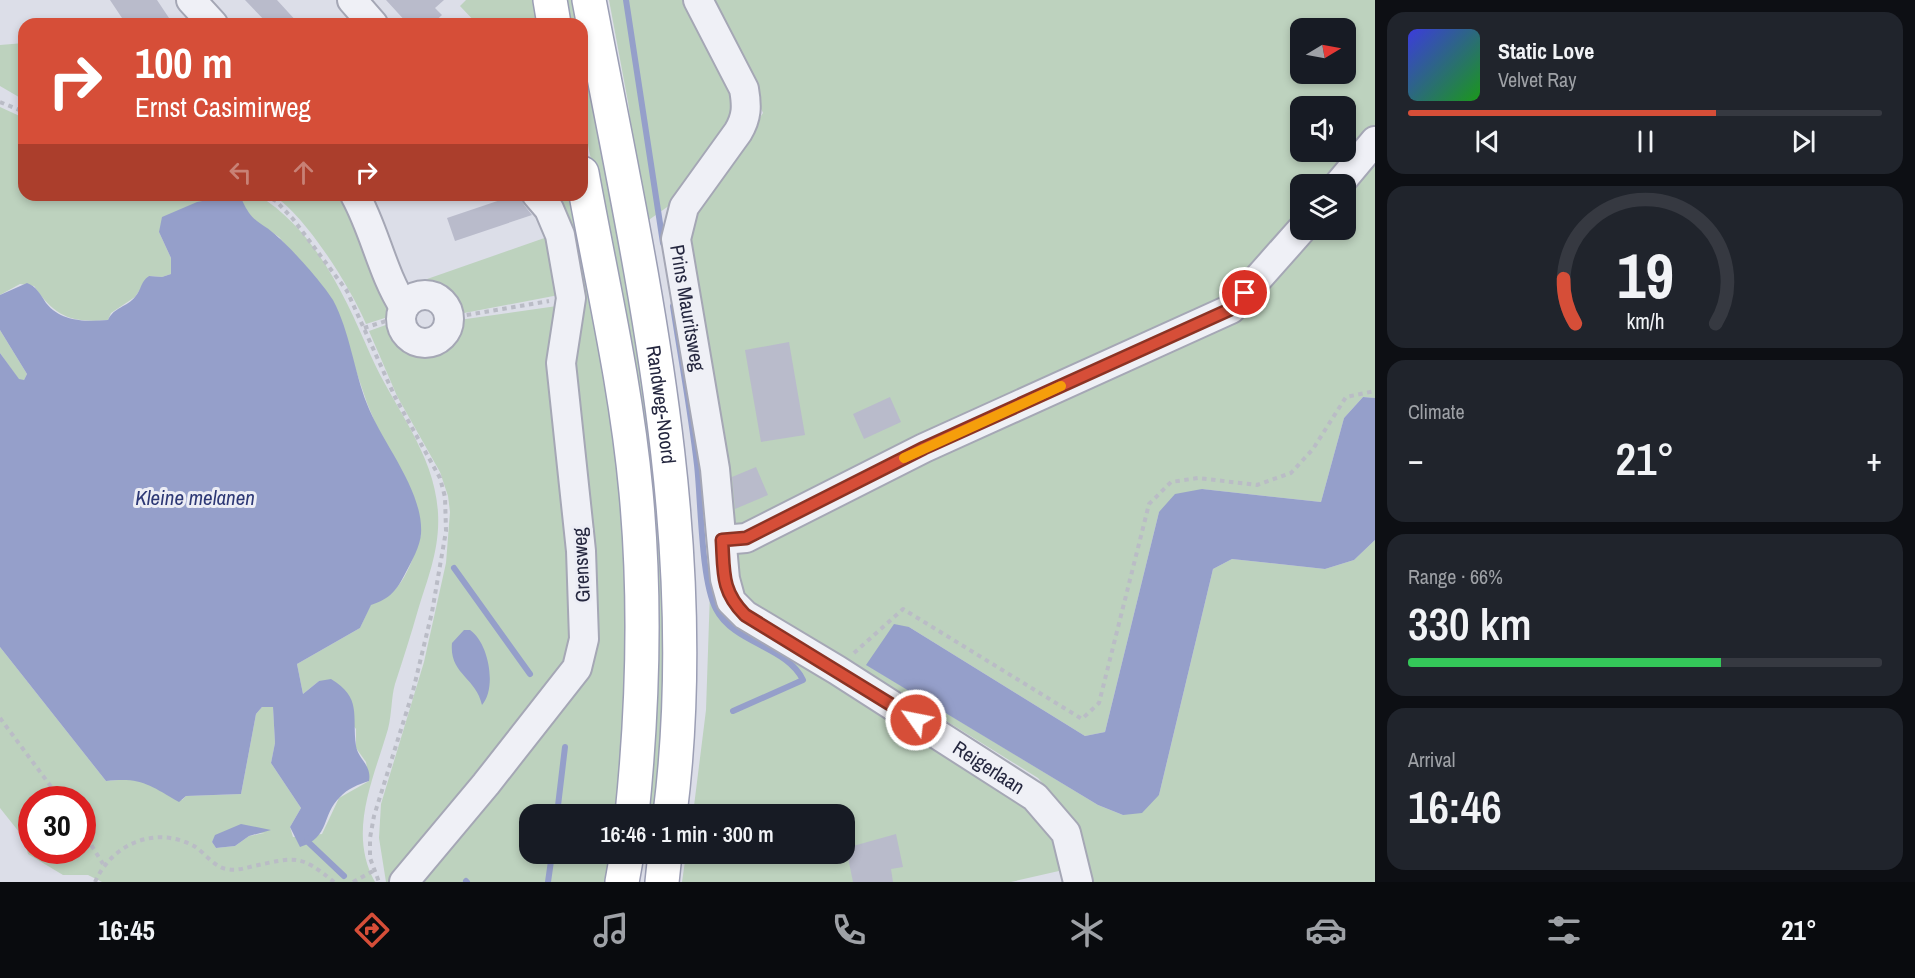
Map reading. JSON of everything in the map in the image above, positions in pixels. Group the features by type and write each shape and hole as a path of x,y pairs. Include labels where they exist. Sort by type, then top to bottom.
{"main road":[{"path":"550,0 553,18"},
{"name":"Randweg-Noord","path":"589,0 663,400 680,567 678,750 671,804"},
{"name":"Randweg-Noord","path":"587,201 625,406 636,502 643,655 639,748 633,804"},
{"path":"622,882 625,864"},
{"path":"662,882 664,864"}],"street":[{"path":"191,0 208,18"},
{"path":"352,0 368,18"},
{"name":"Prins Mauritsweg","path":"698,0 744,89 747,106 746,119 738,132 684,207 676,239 715,469 722,540"},
{"path":"1347,174 1375,141"},
{"path":"358,201 376,239 403,312 402,325 412,339 429,343 444,334 449,318 443,304 431,296 416,297 403,312"},
{"name":"Grensweg","path":"404,882 486,784 577,668 581,657 584,639 581,551 561,363 571,298 560,236 549,209 542,201"},
{"path":"722,540 746,538 924,448 1231,309 1292,240"},
{"name":"Reigerlaan","path":"722,540 724,579 731,601 745,615 837,670 1035,796 1066,833 1078,882"}],"path":[{"path":"0,102 18,110"},
{"path":"276,201 293,219 348,291 394,397 440,478 447,515 421,661 374,816 369,849 373,871 379,882"},
{"path":"449,318 571,298"},
{"path":"364,328 403,312"},
{"path":"837,670 903,609 1082,719 1099,703 1149,504 1171,482 1198,478 1257,485 1291,473 1313,449 1346,397 1375,391"},
{"path":"0,718 51,786"},
{"path":"95,882 103,864 122,847 136,841 167,838 195,846 224,869 240,870 292,858 305,861 334,882"},
{"path":"96,853 103,864"},
{"path":"353,882 373,871"}],"green space":[{"path":"466,0 537,0 540,18 471,18 460,6"},
{"path":"560,0 578,0 581,18 564,18"},
{"path":"609,0 690,0 738,92 738,113 680,198 643,224 628,102"},
{"path":"712,0 1375,0 1375,132 1356,153 1356,96 1290,96 1290,162 1348,162 1337,174 1290,174 1290,226 1220,303 742,530 728,524 686,242 694,209 763,113"},
{"path":"18,44 18,96 0,86 0,45"},
{"path":"588,52 630,272 669,569 659,804 641,804 614,274 588,145"},
{"path":"0,107 18,115 18,201 266,201 296,227 312,246 339,288 380,375 422,451 430,471 438,513 437,539 432,563 395,684 388,729 366,805 363,844 367,863 375,882 102,882 88,875 63,875 45,864 96,864 96,786 18,786 18,831 0,808 0,647 106,781 145,782 182,800 186,796 241,794 256,714 262,707 273,706 275,743 271,763 301,808 290,827 293,837 322,834 339,798 369,781 366,762 356,748 356,729 319,681 303,694 297,664 360,628 371,604 391,593 404,577 421,534 367,403 332,300 279,237 249,217 159,232 171,258 171,274 162,277 149,276 135,297 111,313 108,320 84,320 65,316 49,305 34,286 20,284 0,295","holes":["265,833 249,836 235,846 216,848 212,842 216,835"]},
{"path":"1375,150 1375,398 1363,397 1344,418 1321,502 1202,489 1159,512 1105,732 1085,736 909,627 867,665 1098,805 1123,815 1159,795 1213,569 1232,559 1325,569 1354,560 1375,540 1375,882 1092,882 1076,821 1038,778 843,657 757,609 746,597 740,584 733,553 819,507 1162,354 1295,240 1356,240 1355,174"},
{"path":"281,201 349,201 383,283 391,316 366,324 339,273 313,236"},
{"path":"560,201 575,201 619,448 632,648 621,804 519,804 519,864 614,864 611,882 424,882 419,877 583,669 572,234"},
{"path":"553,235 564,294 459,314 451,299 441,291 428,288 412,290 410,285"},
{"path":"564,305 575,655 392,882 386,882 379,838 381,804 424,662 446,563 450,512 448,496 440,472 397,396 369,331 394,322 402,341 424,352 437,349 448,342 458,327 459,320"},
{"path":"0,330 27,374 24,380 19,380 0,353"},
{"path":"711,562 741,629 749,635 819,662 1026,793 1072,868 1011,882 682,882 685,864 855,864 855,804 694,804 706,710"}],"water":[{"name":"Kleine melanen","path":"242,201 254,219 292,251 333,300 344,325 367,404 409,484 420,518 419,543 396,589 388,597 371,605 360,628 297,664 303,694 319,681 331,679 347,693 354,708 356,746 369,771 369,781 353,787 340,797 317,837 300,847 290,827 301,808 271,763 275,743 273,707 262,707 256,714 241,794 186,796 179,802 137,781 106,781 0,647 0,353 19,379 24,380 27,374 0,330 0,295 27,283 36,289 46,303 59,314 83,321 108,320 114,312 135,297 149,276 162,277 171,274 171,258 159,232 162,217 197,202"},
{"path":"1363,397 1375,398 1375,540 1354,560 1325,569 1232,559 1213,569 1159,795 1142,813 1123,815 1098,805 866,665 894,624 909,627 1085,736 1105,732 1159,512 1175,494 1202,489 1321,502 1344,418"},
{"path":"464,630 470,630 477,636 489,666 489,688 482,705 474,688 459,669 452,653 452,643"},
{"path":"241,824 271,830 249,836 235,846 216,848 212,842 215,835"}],"building":[{"path":"110,0 157,0 169,18 122,18"},
{"path":"245,0 277,0 294,18 262,18"},
{"path":"386,0 444,0 435,8 442,15 439,18 402,18"},
{"path":"497,201 523,201 532,215 455,241 447,218"},
{"path":"789,342 805,435 761,442 745,350"},
{"path":"890,397 901,422 864,439 853,414"},
{"path":"756,467 768,495 735,509 732,477"},
{"path":"896,834 903,867 891,869 893,882 853,882 849,864 855,864 855,845"}],"waterway":[{"path":"626,0 663,243"},
{"path":"673,306 695,445 704,560 711,596 724,621 747,638 785,659 803,680 733,711"},
{"path":"454,568 530,674"},
{"path":"558,804 565,747"},
{"path":"308,838 307,841 344,876"},
{"path":"548,882 551,864"}],"slow traffic":[{"path":"904,458 1061,386"}],"route":[{"path":"916,720 745,615 731,601 724,579 722,540 746,538 924,448 1231,309 1245,293"}]}
